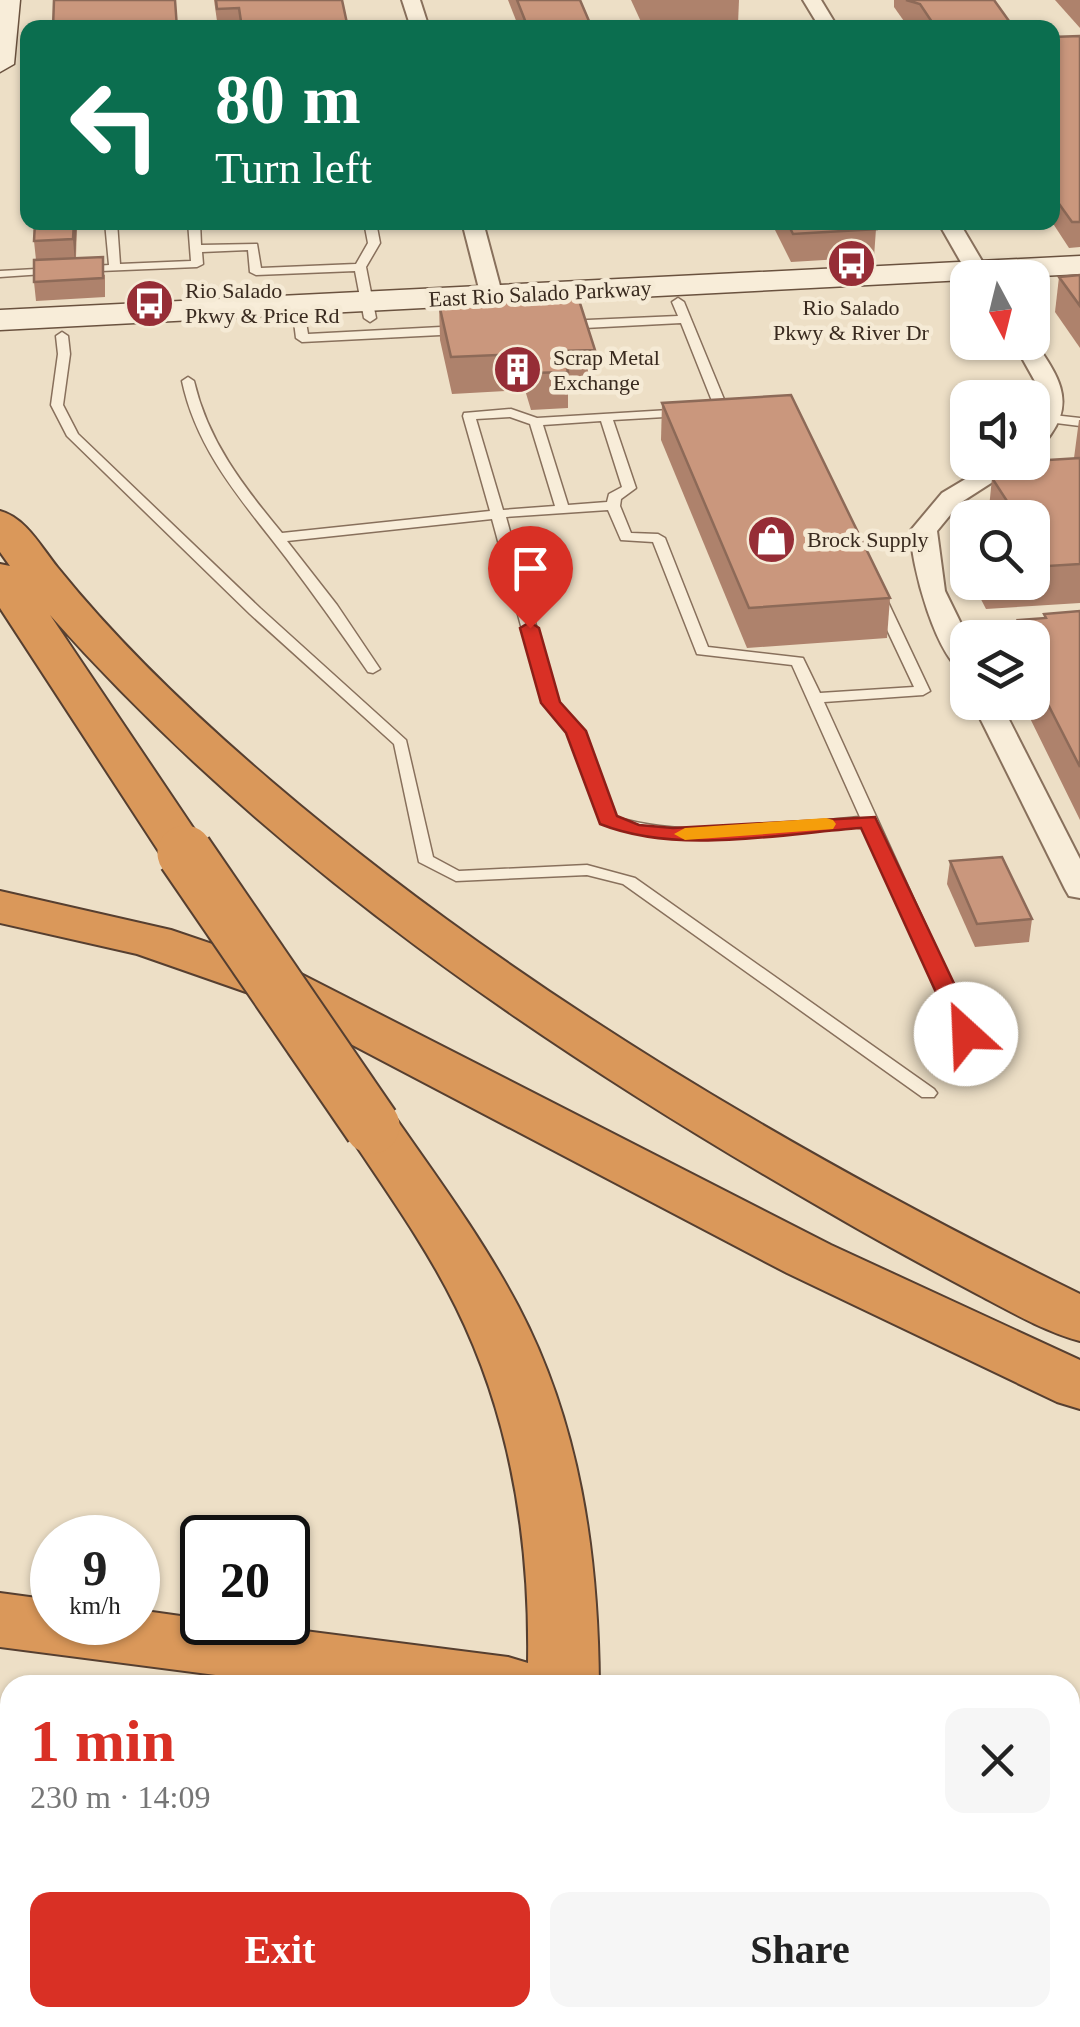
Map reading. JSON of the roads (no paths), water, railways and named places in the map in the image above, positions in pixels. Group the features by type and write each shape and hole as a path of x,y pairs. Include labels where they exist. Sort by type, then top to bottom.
{"highway":[{"path":"0,524 13,574 186,852 468,1272 502,1337 536,1434 552,1497 562,1568 563,1675"},
{"path":"13,574 127,673 215,758 320,847 445,942 590,1041 756,1144 946,1252 1080,1320"},
{"path":"0,906 152,941 282,986 793,1251 1080,1386"},
{"path":"0,1620 430,1675"}],"main road":[{"path":"0,64 8,0"},
{"name":"East Rio Salado Parkway","path":"1050,268 1080,264"},
{"name":"East Rio Salado Parkway","path":"492,316 950,280"},
{"name":"East Rio Salado Parkway","path":"0,320 368,310 492,316 681,311 950,281"},
{"path":"1050,283 1080,281"},
{"name":"East Rio Salado Parkway","path":"0,340 300,322 368,310"}],"street":[{"path":"474,230 492,316"},
{"path":"952,230 966,260"},
{"path":"1035,360 1054,392 1050,422"},
{"path":"950,628 932,591 924,530 951,498 982,480"},
{"path":"995,720 1080,889"}],"lane":[{"path":"112,230 115,268"},
{"path":"0,274 197,264 195,230"},
{"path":"368,310 360,266 374,243 372,230"},
{"path":"196,249 253,246 256,272 360,266"},
{"path":"556,325 681,311 730,410 536,422 511,413 469,416 550,703 576,731 608,820 635,830 673,835 868,821"},
{"path":"300,322 302,338 492,316"},
{"path":"62,336 64,354 57,405 73,436 254,611 401,743 425,860 456,876 587,870 629,881 928,1093"},
{"path":"188,381 198,422 243,493 332,608 372,670"},
{"path":"606,417 628,488 614,497 613,506 626,537 658,538 702,651 798,661 966,1034"},
{"path":"1053,419 1080,422"},
{"path":"536,422 563,509"},
{"path":"278,538 613,506"},
{"path":"815,698 923,692 870,577"}],"place":[{"name":"Rio Salado Pkwy & River Dr","path":"851,263"},
{"name":"Rio Salado Pkwy & Price Rd","path":"150,303"},
{"name":"Scrap Metal Exchange","path":"518,370"},
{"name":"Brock Supply","path":"772,539"}]}
